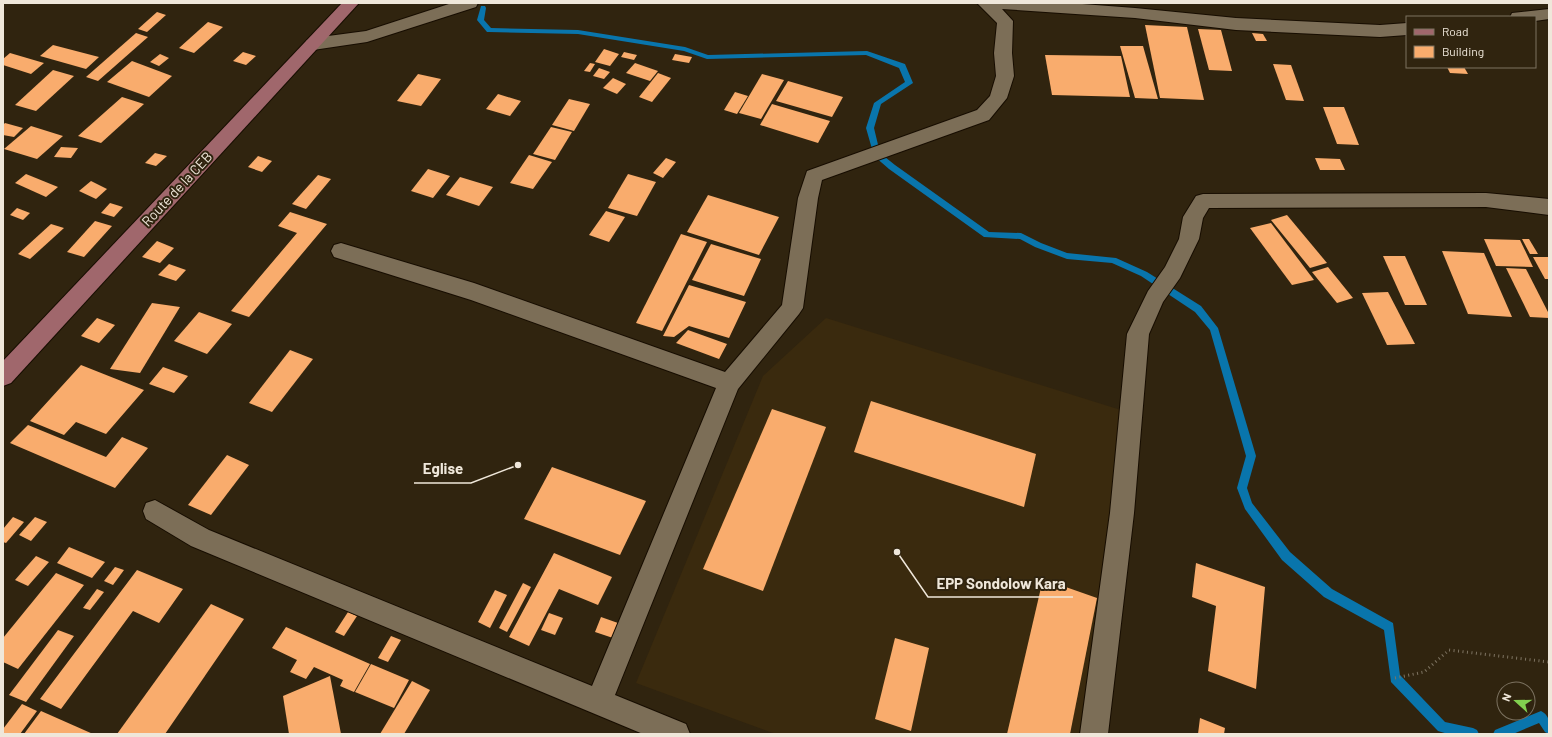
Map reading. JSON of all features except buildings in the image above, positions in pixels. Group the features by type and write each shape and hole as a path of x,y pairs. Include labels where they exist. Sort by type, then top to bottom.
{"main road":[{"name":"Route de la CEB","path":"3,376 352,3"}],"street":[{"path":"313,44 367,36 470,3"},
{"path":"599,702 729,383 792,308 808,198 814,176 983,115 998,98 1005,76 1002,53 1005,22 985,3"},
{"path":"991,3 1135,14 1236,24 1380,31 1406,28"},
{"path":"1528,16 1549,14"},
{"path":"1094,734 1122,513 1138,334 1154,297 1173,272 1189,239 1193,217 1203,201 1486,200 1549,207"},
{"path":"341,252 474,292 729,383"},
{"path":"155,511 200,538 676,734"}],"path":[{"path":"1395,678 1424,672 1449,650 1549,662"}],"shaded area":[{"path":"826,318 1124,411 1081,734 776,734 636,683 763,376"}],"waterway":[{"path":"483,8 480,20 489,30 578,32 685,49 707,57 867,53 902,66 909,83 878,103 870,128 877,154 892,167 987,235 1021,236 1038,245 1067,256 1113,260 1144,274 1198,309 1214,328 1251,456 1242,488 1248,506 1286,556 1328,593 1389,627 1395,678 1442,727 1473,734"},
{"path":"1499,734 1541,717 1549,728"}],"place":[{"name":"Eglise","path":"518,465"},
{"name":"EPP Sondolow Kara","path":"897,552"}]}
